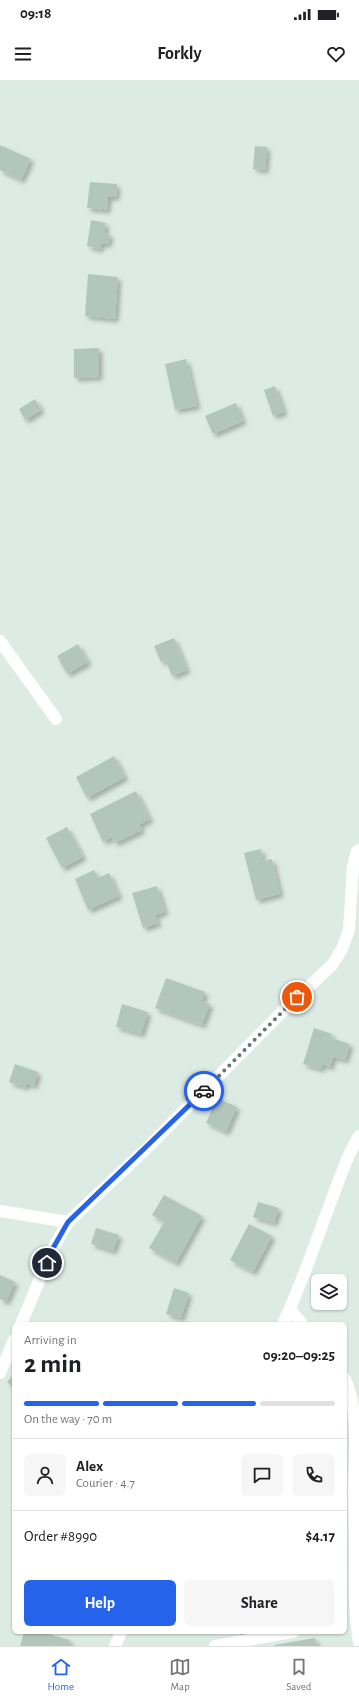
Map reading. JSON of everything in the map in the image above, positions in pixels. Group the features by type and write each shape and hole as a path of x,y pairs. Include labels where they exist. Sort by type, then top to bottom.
{"street":[{"path":"0,641 56,719"},
{"path":"22,1322 52,1250 68,1222 145,1150 286,1008 332,965 342,949 349,930 354,867 357,851 359,850"},
{"path":"284,1322 299,1289 343,1170 359,1136"},
{"path":"0,1211 68,1222"},
{"path":"290,1309 300,1322"},
{"path":"0,1373 12,1345"},
{"path":"347,1382 351,1389 357,1412 350,1622 359,1642"},
{"path":"115,1646 119,1634"},
{"path":"215,1646 282,1634"}],"building":[{"path":"0,145 31,159 21,180 0,170"},
{"path":"255,146 267,147 265,170 253,169"},
{"path":"90,182 117,184 116,197 108,197 107,210 87,208"},
{"path":"91,220 106,223 104,233 110,234 108,244 101,243 100,249 87,246"},
{"path":"88,274 118,277 115,319 85,316"},
{"path":"99,348 99,377 74,378 74,349"},
{"path":"186,359 197,406 175,410 165,364"},
{"path":"275,386 284,412 273,416 264,390"},
{"path":"35,399 41,410 25,420 19,409"},
{"path":"236,403 243,421 213,434 205,416"},
{"path":"174,638 187,670 172,676 166,661 161,662 154,646"},
{"path":"78,644 88,662 67,674 57,656"},
{"path":"114,756 125,777 87,798 76,777"},
{"path":"136,791 150,819 139,825 142,830 115,843 112,837 103,842 90,814"},
{"path":"67,827 83,857 62,868 46,838"},
{"path":"261,849 263,861 272,859 280,894 256,900 244,853"},
{"path":"94,870 98,878 109,873 119,896 88,910 75,879"},
{"path":"157,886 165,912 155,915 158,923 143,928 132,893"},
{"path":"166,978 205,992 202,1001 210,1004 202,1025 155,1008"},
{"path":"122,1004 148,1012 141,1034 116,1027"},
{"path":"314,1028 332,1034 331,1038 350,1044 345,1060 333,1057 330,1067 322,1064 321,1069 303,1064"},
{"path":"15,1064 38,1072 34,1086 27,1083 25,1087 9,1082"},
{"path":"217,1098 237,1107 226,1132 206,1123"},
{"path":"164,1195 202,1216 176,1263 149,1248 164,1222 152,1215"},
{"path":"258,1202 279,1208 274,1223 253,1217"},
{"path":"249,1224 272,1236 253,1272 230,1260"},
{"path":"96,1228 119,1235 113,1251 91,1244"},
{"path":"0,1275 15,1282 6,1302 0,1299"},
{"path":"174,1288 189,1293 181,1318 166,1314"},
{"path":"12,1376 12,1386 7,1382"},
{"path":"23,1634 48,1634 70,1640 69,1646 20,1646"},
{"path":"240,1634 258,1634 241,1638"},
{"path":"315,1638 317,1646 274,1646 274,1645"}],"way so far":[{"path":"204,1091 297,997"}],"route":[{"path":"47,1263 52,1250 68,1222 145,1150 204,1091"}]}
